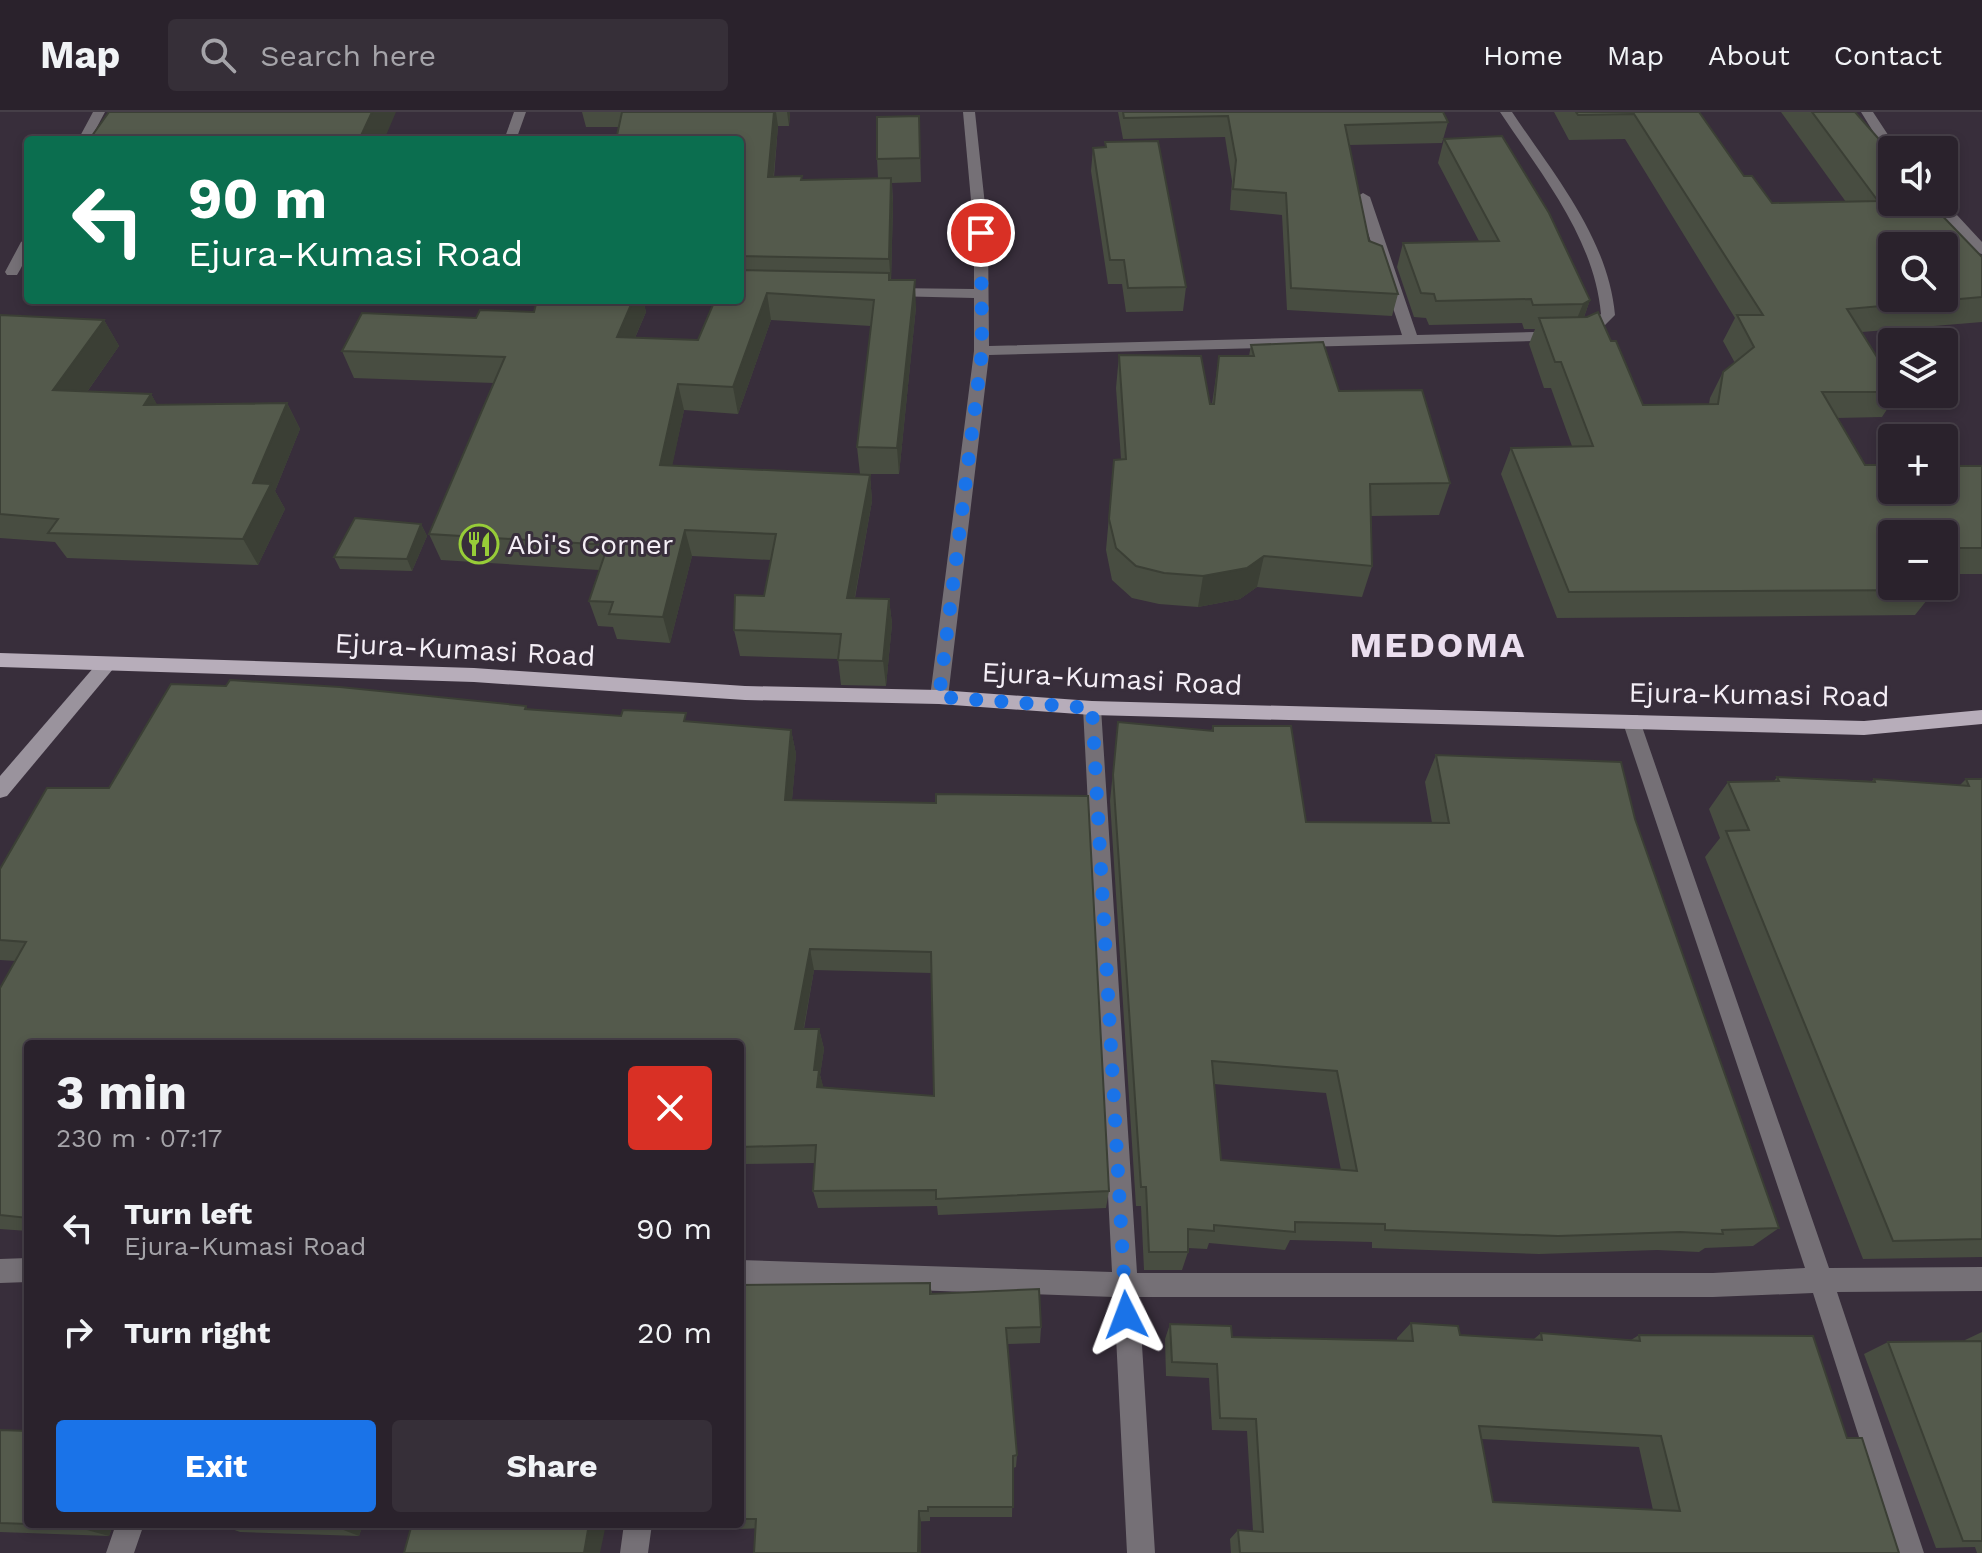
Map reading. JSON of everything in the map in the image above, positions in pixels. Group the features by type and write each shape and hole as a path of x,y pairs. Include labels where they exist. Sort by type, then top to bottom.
{"main road":[{"name":"Ejura-Kumasi Road","path":"0,660 474,675 745,693 939,697 1092,708 1864,728 1982,717"}],"street":[{"path":"86,136 99,112"},
{"path":"511,136 520,112"},
{"path":"939,697 982,351 981,233 969,112"},
{"path":"982,351 1576,335 1596,326 1608,315 1608,296 1597,258 1506,112"},
{"path":"1867,112 1882,136"},
{"path":"1363,197 1411,339"},
{"path":"1950,216 1982,250"},
{"path":"13,271 24,250"},
{"path":"876,292 982,294"},
{"path":"0,790 107,664"},
{"path":"1092,708 1141,1553"},
{"path":"1631,720 1910,1553"},
{"path":"0,1271 24,1270"},
{"path":"744,1272 1124,1285 1713,1285 1821,1280 1982,1279"},
{"path":"120,1553 129,1528"},
{"path":"634,1553 637,1528"}],"building":[{"path":"109,112 372,112 361,136 92,136"},
{"path":"622,112 774,112 768,177 802,176 801,180 891,178 889,259 744,256 744,136 617,136"},
{"path":"1123,112 1443,112 1448,122 1345,125 1369,241 1382,246 1398,294 1291,288 1286,193 1233,189 1236,160 1228,116 1124,118"},
{"path":"1576,112 1699,112 1744,176 1752,176 1772,203 1878,201 1878,216 1942,216 1958,232 1878,232 1878,306 1847,309 1878,359 1878,392 1822,392 1865,465 1878,465 1878,504 1958,504 1958,466 1982,466 1982,548 1958,548 1958,520 1878,520 1878,590 1569,592 1511,448 1593,446 1561,362 1555,362 1539,318 1587,317 1598,312 1611,341 1616,341 1643,405 1718,404 1723,372 1754,347 1737,315 1763,315 1634,114 1578,115"},
{"path":"1812,112 1855,112 1878,138 1878,201"},
{"path":"919,116 920,158 877,159 877,117"},
{"path":"1502,136 1549,213 1590,300 1583,304 1533,305 1531,299 1436,301 1434,294 1421,293 1403,243 1499,241 1444,139"},
{"path":"1158,141 1186,287 1128,288 1124,260 1110,260 1093,148 1106,147 1105,142"},
{"path":"1958,232 1982,257 1982,297 1958,299"},
{"path":"744,270 889,273 889,280 915,280 897,448 857,447 874,300 767,293 733,387 678,384 660,465 870,475 847,598 889,599 883,661 838,660 841,634 734,630 735,595 764,596 776,534 685,530 663,617 609,614 613,602 589,601 608,545 429,534 505,357 342,351 362,313 476,318 480,310 534,312 536,304 631,304 617,337 698,340 713,304 744,304"},
{"path":"0,315 104,320 53,390 151,394 144,405 287,403 253,483 271,484 243,539 48,533 58,519 0,514"},
{"path":"1323,342 1339,391 1422,390 1450,483 1370,484 1372,566 1264,556 1247,568 1203,576 1164,573 1136,566 1116,548 1109,519 1114,460 1126,459 1119,355 1201,356 1210,404 1214,404 1219,356 1254,356 1251,345"},
{"path":"355,518 421,524 407,559 334,557"},
{"path":"230,680 340,687 526,706 525,709 621,716 623,710 686,713 684,721 791,730 785,800 936,803 936,794 1088,796 1109,1191 936,1199 936,1190 813,1191 816,1145 744,1147 744,1040 24,1040 24,1218 0,1215 0,988 26,942 0,940 0,869 47,788 109,788 171,684 226,686","holes":["810,949 931,952 934,1096 817,1087 819,1070 814,1070 819,1029 795,1029"]},
{"path":"1118,722 1213,731 1213,726 1291,726 1306,822 1449,823 1436,755 1621,762 1635,819 1779,1228 1722,1230 1723,1234 1680,1232 1558,1236 1385,1230 1385,1224 1295,1222 1295,1232 1214,1225 1214,1231 1188,1229 1188,1252 1149,1252 1146,1187 1141,1187 1113,775","holes":["1212,1061 1337,1071 1357,1171 1221,1160"]},
{"path":"1777,777 1875,782 1874,779 1969,786 1966,779 1982,779 1982,1239 1893,1241 1726,831 1749,830 1728,782 1779,781"},
{"path":"930,1283 930,1294 1039,1289 1041,1327 1006,1328 1017,1455 1013,1456 1013,1507 928,1507 928,1511 919,1511 918,1553 754,1553 756,1519 744,1519 744,1285"},
{"path":"1411,1323 1458,1326 1460,1335 1542,1340 1541,1333 1640,1341 1639,1335 1813,1336 1847,1438 1862,1438 1899,1553 1240,1553 1238,1530 1263,1532 1256,1419 1220,1418 1217,1364 1172,1362 1170,1324 1231,1326 1232,1337 1413,1341","holes":["1479,1426 1661,1436 1680,1511 1493,1502"]},
{"path":"1982,1341 1982,1541 1963,1541 1888,1342"},
{"path":"0,1430 24,1431 24,1524 0,1523"},
{"path":"411,1528 588,1528 584,1553 404,1553"}],"place":[{"name":"Abi's Corner","path":"479,544"}],"district":[{"name":"MEDOMA","path":"1438,644"}],"route":[{"path":"981,233 982,351 939,697 1092,708 1126,1315"}]}
